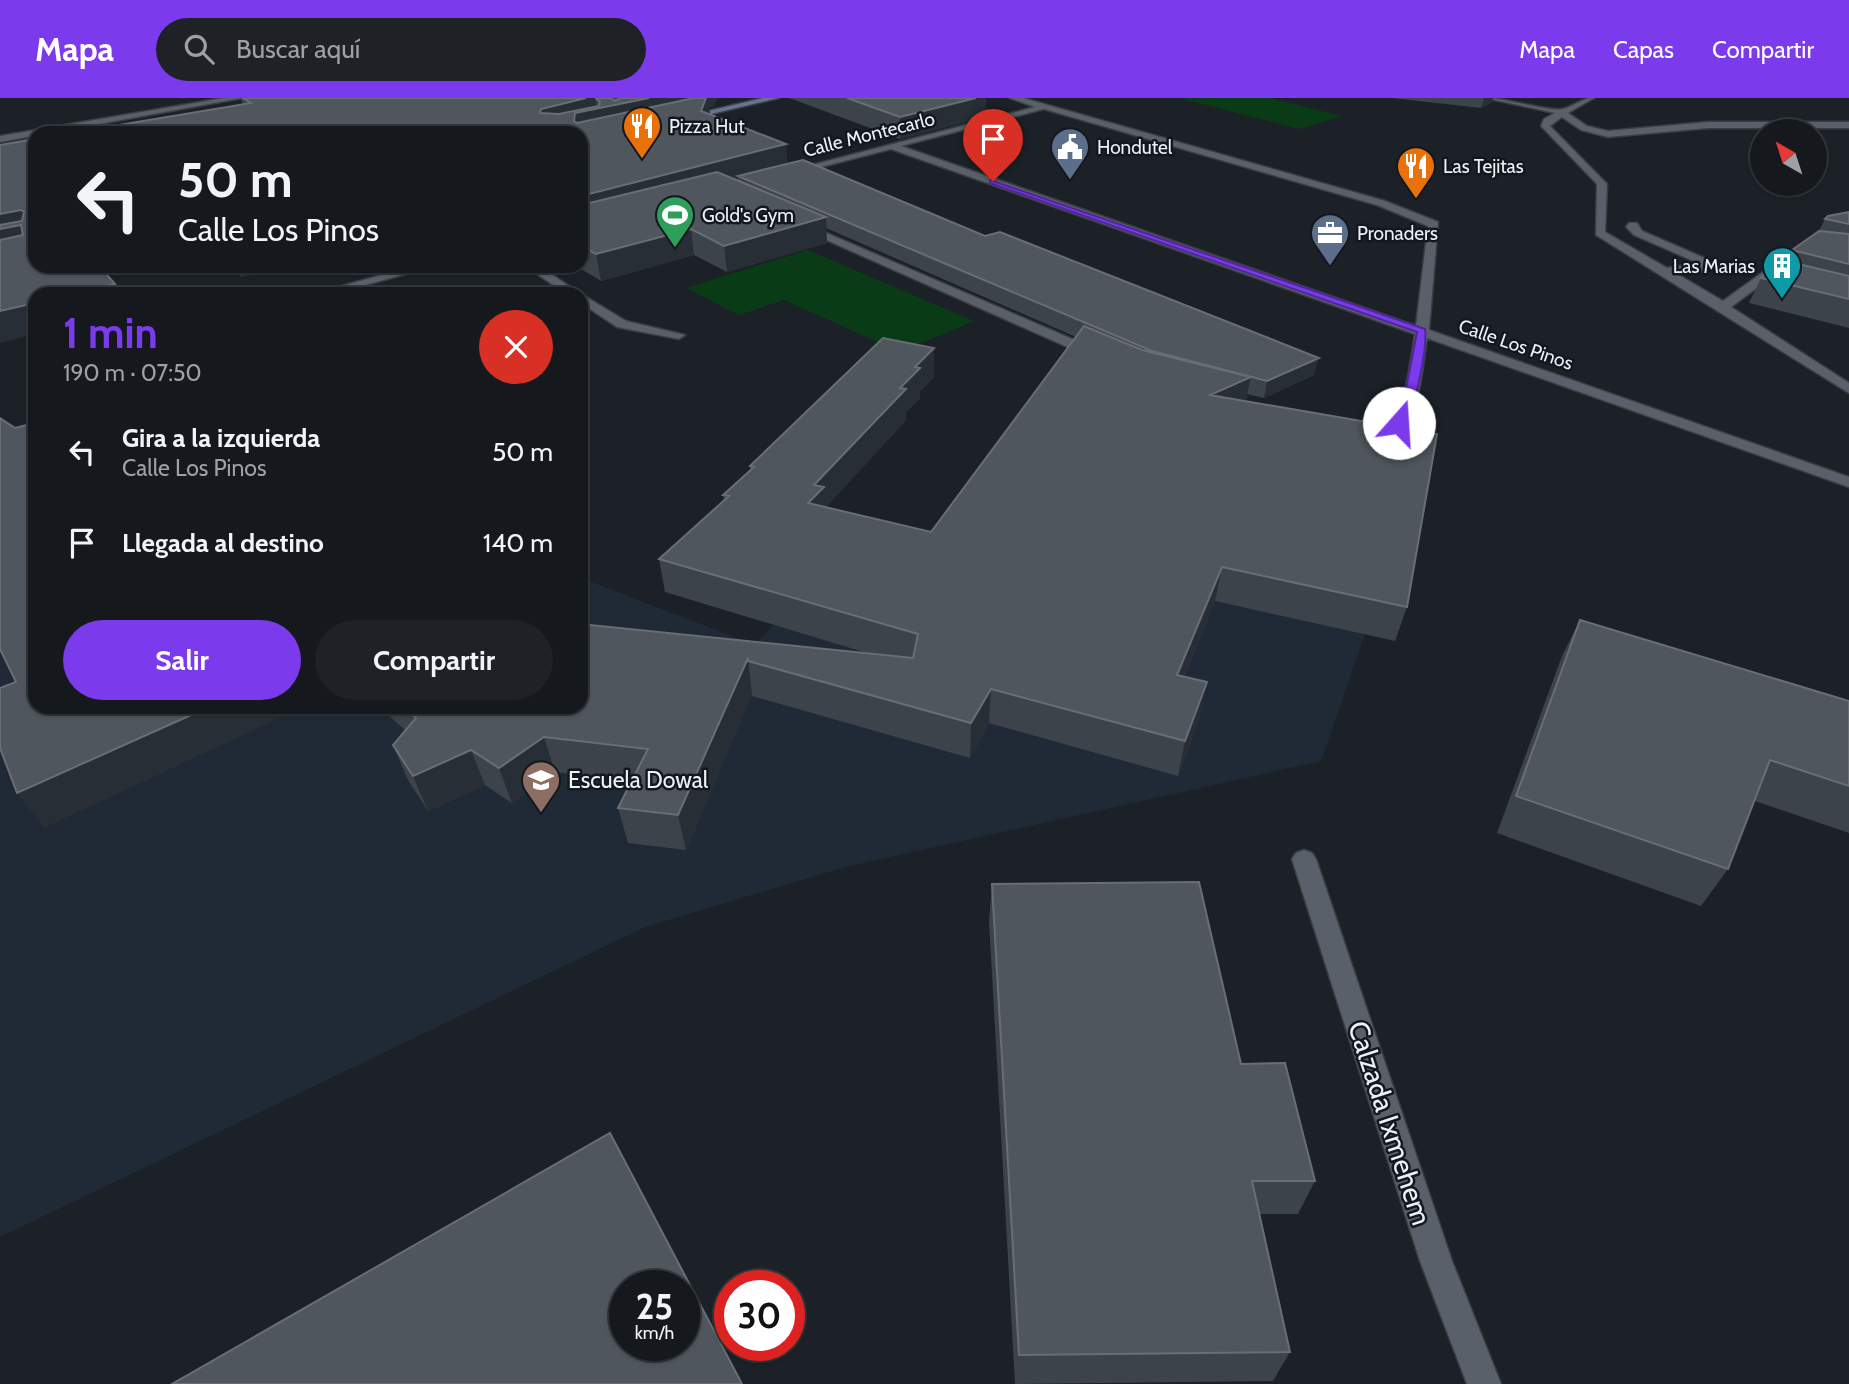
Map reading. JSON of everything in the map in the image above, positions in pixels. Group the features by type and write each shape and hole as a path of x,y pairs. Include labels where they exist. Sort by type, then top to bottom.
{"main road":[{"path":"672,120 775,98"}],"street":[{"path":"65,126 161,107 238,98"},
{"path":"1014,98 1381,203 1434,223 1422,331 1408,405 1399,423 1385,432 1358,430"},
{"path":"1490,98 1561,112 1584,128 1608,134 1700,126 1849,125"},
{"path":"1590,98 1561,112 1547,121 1545,126 1555,139 1597,176 1603,186 1600,233 1723,307 1849,389"},
{"name":"Calle Montecarlo","path":"785,174 1044,107"},
{"path":"0,139 28,133"},
{"name":"Calle Los Pinos","path":"892,146 1849,482"},
{"path":"784,218 1108,359"},
{"path":"1633,225 1633,230 1638,233 1705,262 1700,268 1663,272"},
{"path":"1723,307 1769,278 1802,248 1812,247 1849,254"},
{"path":"346,287 401,273"},
{"path":"542,273 564,287"},
{"path":"588,302 622,324 679,335"},
{"name":"Calzada Ixmehem","path":"1304,859 1436,1261 1484,1384"}],"shaded area":[{"name":"Escuela Dowal","path":"11,424 28,432 28,714 588,714 588,581 755,645 859,531 1366,631 1321,761 845,867 645,927 0,1237 0,428"}],"green space":[{"path":"1179,98 1270,98 1342,116 1299,129"},
{"path":"808,250 974,321 900,352 784,300 739,315 686,288"}],"building":[{"path":"243,98 586,98 541,109 540,113 559,114 599,106 600,102 596,98 615,101 621,98 649,98 575,113 574,121 577,123 694,98 706,98 701,111 786,144 588,194 588,126 113,126 251,103"},
{"path":"847,98 976,98 900,117"},
{"path":"28,140 28,273 105,273 115,284 102,287 28,287 28,305 0,311 0,240 23,235 21,225 0,229 0,225 22,221 24,212 21,210 0,214 0,145"},
{"path":"803,160 985,236 1000,232 1319,358 1267,381 1152,351 738,176"},
{"path":"717,172 826,217 724,246 691,229 596,254 588,250 588,203"},
{"path":"1849,212 1849,224 1825,219 1828,216"},
{"path":"1819,231 1849,234 1849,264 1792,250"},
{"path":"1781,260 1849,276 1849,299 1761,278"},
{"path":"1084,326 1142,350 1251,377 1210,395 1437,434 1407,607 1222,567 1177,675 1207,682 1185,741 991,689 971,723 748,661 748,658 678,815 618,808 648,749 544,737 499,768 471,750 413,776 393,745 416,718 411,714 588,714 588,625 913,658 918,634 659,559 729,496 723,495 883,338 934,348 915,367 920,368 900,388 906,389 814,485 824,487 808,503 931,532"},
{"path":"0,418 15,428 28,425 28,714 193,714 17,793 0,748 0,688 16,682 0,649"},
{"path":"1580,620 1849,701 1849,786 1770,760 1728,869 1516,796"},
{"path":"1199,882 1241,1064 1285,1063 1315,1181 1252,1181 1290,1352 1019,1355 992,884"},
{"path":"610,1133 682,1270 609,1270 609,1361 700,1361 700,1304 714,1331 714,1361 730,1361 742,1384 172,1384"}],"place":[{"name":"Pizza Hut","path":"642,160"},
{"name":"Hondutel","path":"1070,181"},
{"name":"Las Tejitas","path":"1416,200"},
{"name":"Gold's Gym","path":"675,249"},
{"name":"Pronaders","path":"1330,267"},
{"name":"Las Marias","path":"1782,300"},
{"name":"Escuela Dowal","path":"541,814"}],"route":[{"path":"993,181 1422,331 1408,405 1399,423"}]}
